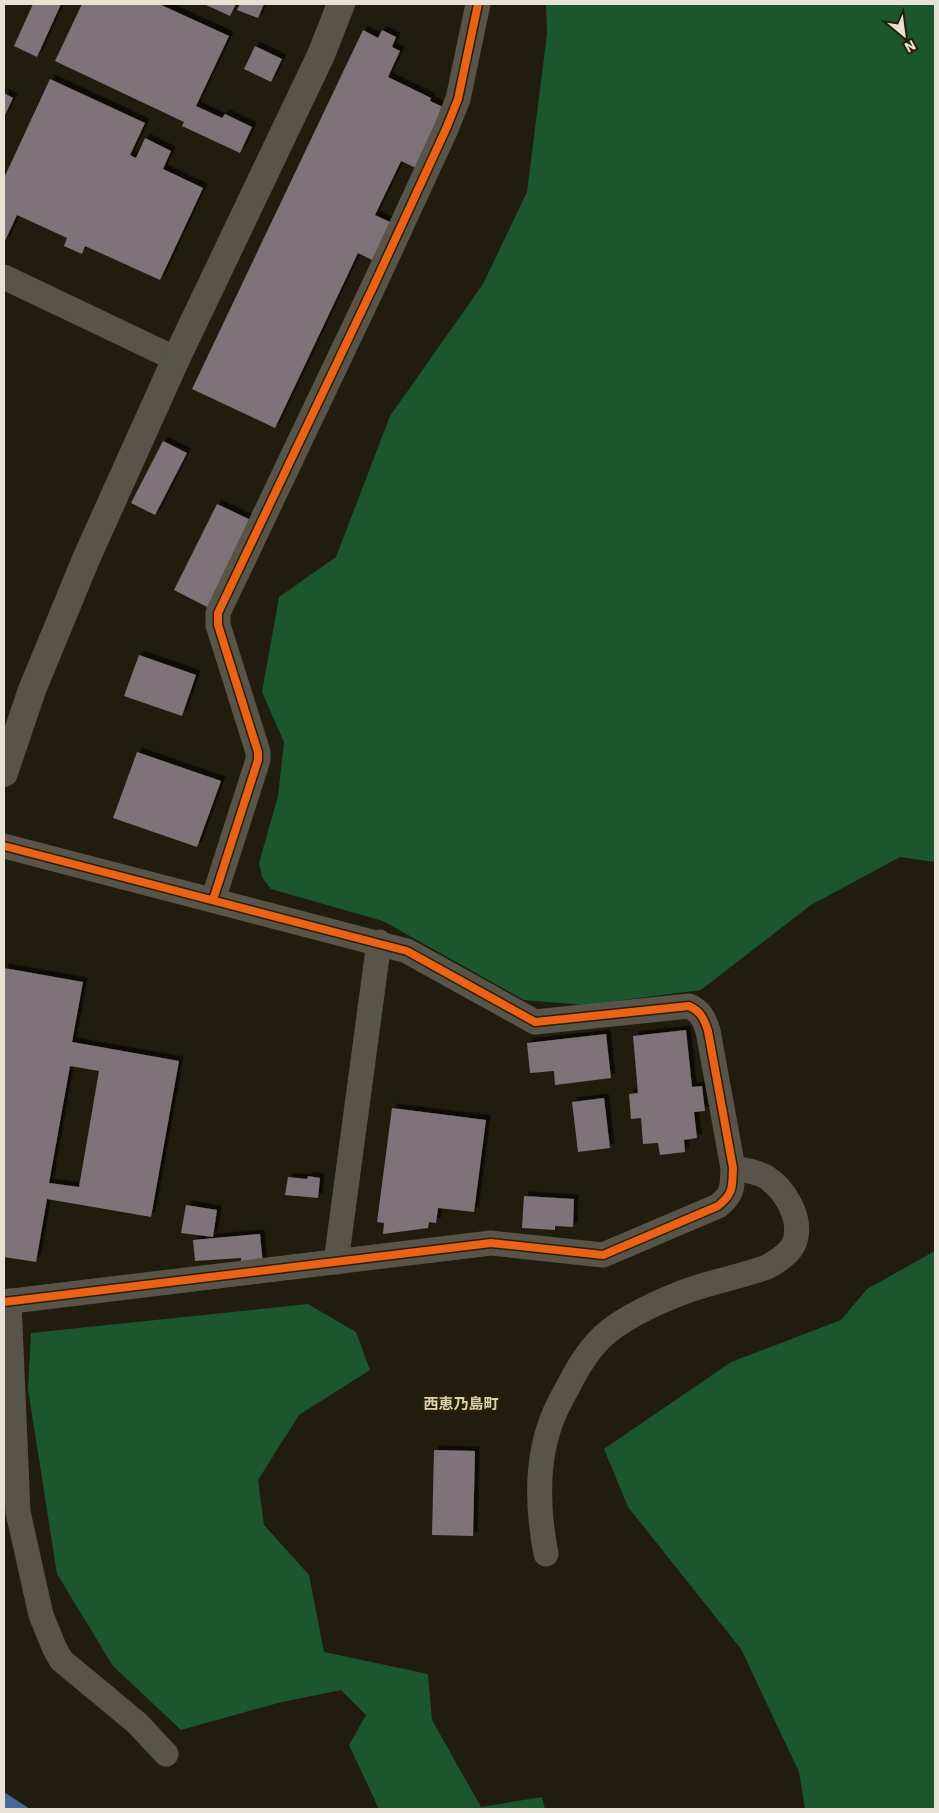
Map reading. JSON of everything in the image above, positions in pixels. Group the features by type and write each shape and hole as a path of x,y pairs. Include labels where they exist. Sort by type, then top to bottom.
{"street":[{"path":"4,773 32,690 86,559 176,359 321,55 340,4"},
{"path":"213,900 258,760 258,752 218,625 218,612 375,283 446,129 458,100 478,4"},
{"path":"4,277 176,359"},
{"path":"4,846 379,942 407,951 535,1022 689,1006 698,1010 704,1018 708,1031 733,1168 732,1190 727,1198 718,1206 603,1255 492,1244 6,1302 18,1512 41,1615 61,1660 138,1723 166,1754"},
{"path":"336,1262 379,942"},
{"path":"546,1554 539,1503 540,1472 546,1440 554,1413 586,1355 609,1331 632,1316 676,1295 767,1267 780,1260 795,1242 794,1215 779,1189 766,1177 751,1171 733,1168"}],"green space":[{"path":"546,4 935,4 935,862 900,857 811,905 701,990 584,1005 524,1000 383,921 271,889 262,877 259,863 278,796 284,742 262,692 279,597 336,557 390,416 483,284 527,192 547,34"},
{"path":"935,1251 935,1809 805,1809 799,1772 741,1649 628,1507 604,1449 731,1362 841,1320 867,1289"},
{"path":"308,1304 356,1332 370,1370 299,1415 258,1480 264,1525 309,1575 324,1652 428,1674 432,1720 481,1807 542,1797 545,1809 379,1809 349,1745 366,1715 341,1690 278,1703 181,1730 113,1666 57,1574 28,1389 31,1333"}],"water":[{"path":"4,1792 30,1809 4,1809"}],"building":[{"path":"33,4 61,4 37,57 14,46"},
{"path":"82,4 159,4 229,36 196,106 222,118 225,114 252,127 240,153 182,126 184,122 55,61"},
{"path":"204,4 236,4 230,16"},
{"path":"240,4 264,4 258,18 237,10"},
{"path":"363,30 378,38 382,30 396,37 392,47 400,51 388,77 431,98 430,101 445,108 416,168 401,161 375,215 392,223 374,261 358,253 275,428 192,389"},
{"path":"255,46 282,59 271,82 244,69"},
{"path":"50,79 145,123 130,155 136,158 145,138 171,151 163,169 203,188 160,280 85,246 82,254 64,246 67,238 17,215 4,243 4,178"},
{"path":"4,93 13,98 4,117"},
{"path":"163,441 187,453 155,515 131,503"},
{"path":"217,504 255,522 211,609 174,590"},
{"path":"139,655 196,675 182,716 124,696"},
{"path":"137,752 221,781 197,847 113,818"},
{"path":"4,968 83,982 72,1042 179,1061 151,1217 47,1199 36,1262 4,1257","holes":["70,1066 99,1071 79,1187 49,1183"]},
{"path":"686,1030 692,1087 702,1086 705,1111 694,1112 697,1138 684,1140 685,1152 660,1155 658,1143 643,1144 641,1118 631,1119 629,1094 638,1093 633,1036"},
{"path":"606,1034 611,1078 555,1085 554,1071 530,1073 527,1043"},
{"path":"604,1098 610,1148 578,1152 572,1102"},
{"path":"392,1108 486,1120 474,1212 438,1208 436,1223 429,1222 428,1228 383,1234 384,1223 377,1222"},
{"path":"308,1176 320,1178 318,1198 285,1195 288,1177 307,1179"},
{"path":"524,1196 574,1199 573,1227 555,1226 555,1230 522,1228"},
{"path":"186,1205 217,1210 213,1237 181,1233"},
{"path":"260,1234 263,1265 241,1266 241,1258 195,1261 193,1240"},
{"path":"434,1450 475,1451 473,1536 432,1535"}],"cycle path":[{"path":"213,900 258,760 258,752 218,625 218,613 446,129 458,99 478,4"},
{"path":"4,846 407,951 535,1022 689,1006 701,1016 708,1031 733,1168 730,1193 718,1206 603,1255 491,1243 4,1302"}],"district":[{"name":"西恵乃島町","path":"461,1404"}]}
